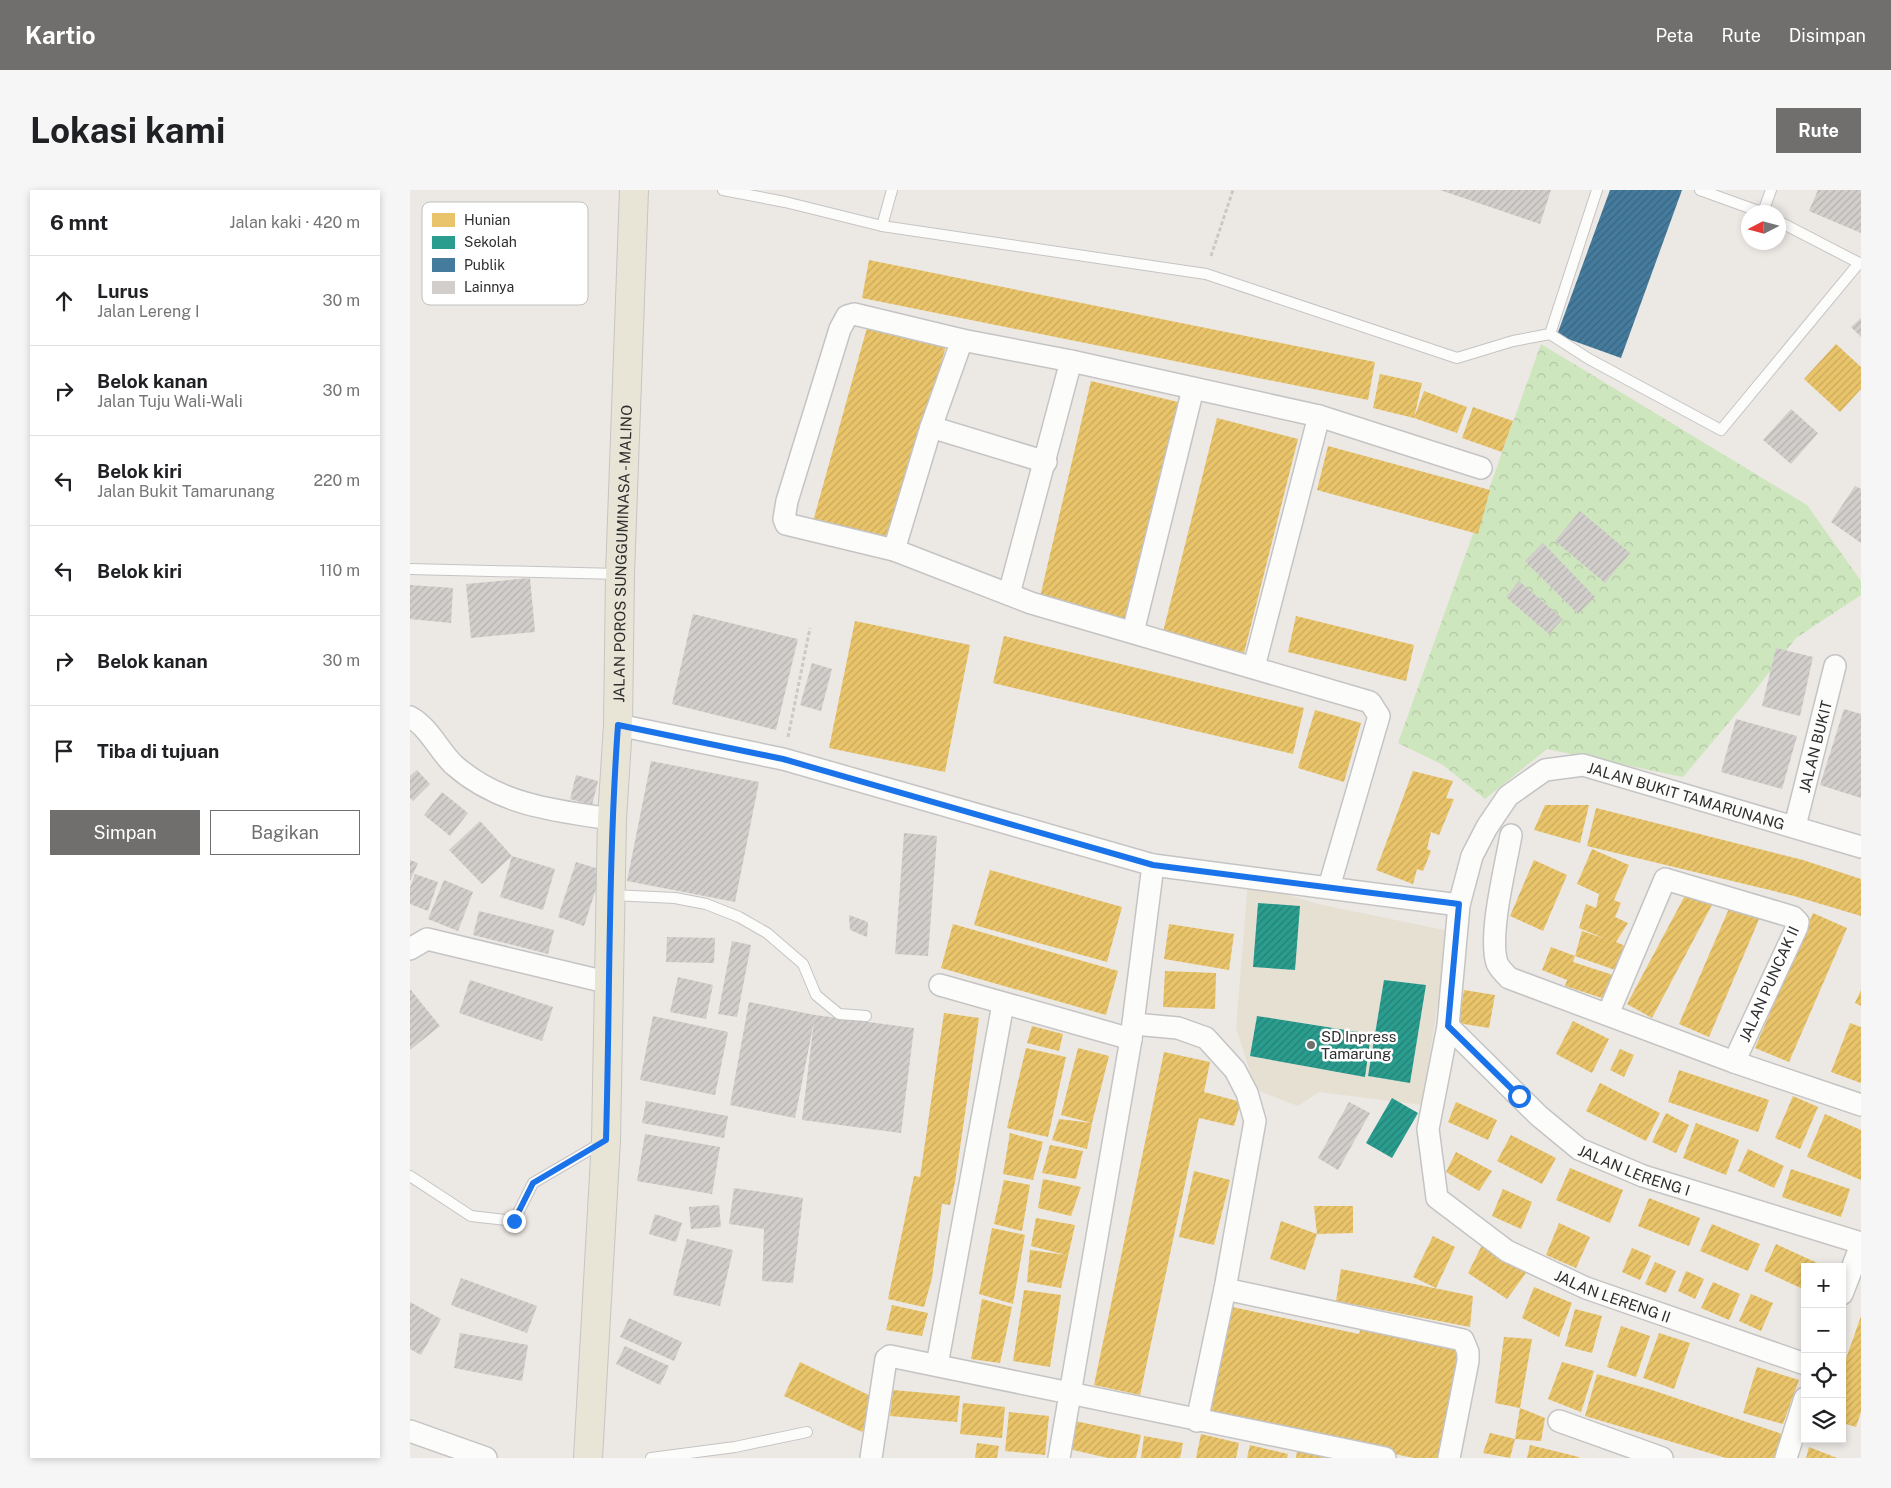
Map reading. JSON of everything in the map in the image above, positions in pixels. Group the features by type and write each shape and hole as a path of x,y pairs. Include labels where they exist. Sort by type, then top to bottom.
{"main road":[{"name":"JALAN POROS SUNGGUMINASA - MALINO","path":"588,1458 606,1140 612,819 618,725 620,574 634,190"}],"street":[{"path":"1329,887 1378,713 1373,704 1364,699 1089,620 1009,594 894,550 790,526 784,519 787,501 840,329 847,316 854,314 962,340 1071,361 1193,390 1319,416 1481,468"},
{"path":"894,550 931,427 962,340"},
{"path":"1009,594 1046,462 1071,361"},
{"path":"1133,632 1193,390"},
{"path":"1254,667 1319,416"},
{"path":"931,427 1046,462"},
{"name":"JALAN BUKIT","path":"1795,826 1835,666"},
{"path":"410,718 425,730 447,759 486,789 547,810 612,819"},
{"path":"618,725 783,759 1153,865 1459,904"},
{"name":"JALAN BUKIT TAMARUNANG","path":"1437,1198 1428,1129 1448,1026 1459,904 1472,856 1486,827 1508,796 1545,770 1583,765 1861,846"},
{"path":"1512,834 1497,921 1495,950 1498,964 1509,978 1734,1062 1861,1105"},
{"path":"1059,1458 1132,1031 1153,865"},
{"name":"JALAN PUNCAK II","path":"1608,1014 1665,879 1793,917 1798,922 1797,927 1734,1062"},
{"path":"410,948 427,939 610,983"},
{"path":"940,985 1002,1004 1132,1031 1178,1028 1206,1038 1235,1070 1252,1106 1255,1121 1197,1421"},
{"path":"937,1365 1002,1004"},
{"name":"JALAN LERENG I","path":"1448,1026 1539,1116 1579,1148 1643,1176 1861,1244"},
{"name":"JALAN LERENG II","path":"1437,1198 1507,1251 1586,1288 1801,1363"},
{"path":"1846,1283 1861,1244"},
{"path":"1224,1289 1458,1337 1463,1340 1466,1344 1468,1361 1449,1458"},
{"path":"871,1458 886,1359 890,1356 1069,1392 1197,1421 1385,1458"},
{"path":"1786,1458 1801,1411"},
{"path":"1559,1421 1662,1458"},
{"path":"410,1431 486,1458"},
{"path":"410,1446 441,1458"}],"lane":[{"path":"724,190 785,202 882,226 1206,274 1457,358 1512,341 1550,334 1589,359 1720,430 1860,264 1786,226"},
{"path":"882,226 892,190"},
{"path":"1550,334 1598,190"},
{"path":"1700,190 1742,205"},
{"path":"1765,205 1771,190"},
{"path":"410,569 620,574"},
{"path":"611,895 675,898 706,904 739,918 767,932 803,964 816,995 839,1014 866,1016"},
{"path":"410,1176 471,1216 514,1221 533,1183 606,1140"},
{"path":"651,1458 735,1447 807,1432"}],"path":[{"path":"1206,274 1232,190"},
{"path":"783,759 810,628"}],"shaded area":[{"path":"1248,882 1318,904 1449,931 1422,1105 1319,1092 1298,1106 1256,1090 1236,1028"}],"green space":[{"path":"1541,344 1807,505 1861,581 1861,595 1796,638 1746,702 1683,777 1547,749 1485,799 1443,765 1398,743"}],"building: Hunian":[{"path":"869,260 1375,362 1368,400 862,298"},
{"path":"868,324 946,346 889,547 812,525"},
{"path":"1836,344 1861,367 1861,389 1840,412 1804,379"},
{"path":"1380,374 1422,383 1414,418 1373,408"},
{"path":"1091,381 1178,402 1125,622 1039,601"},
{"path":"1424,391 1467,407 1457,433 1414,418"},
{"path":"1473,407 1513,421 1502,452 1462,438"},
{"path":"1217,418 1298,439 1244,653 1163,632"},
{"path":"1328,446 1490,490 1478,534 1317,490"},
{"path":"1296,616 1414,645 1406,681 1288,652"},
{"path":"855,621 970,645 945,772 829,748"},
{"path":"1004,636 1304,708 1293,754 993,683"},
{"path":"1315,710 1361,723 1344,782 1298,768"},
{"path":"1413,771 1453,781 1446,798 1454,799 1439,835 1431,832 1427,849 1431,851 1423,871 1417,869 1413,884 1376,870"},
{"path":"1545,805 1589,805 1580,843 1534,830"},
{"path":"1596,808 1803,860 1861,879 1861,916 1794,896 1587,846"},
{"path":"1592,849 1629,865 1614,900 1621,903 1615,917 1628,923 1616,942 1628,947 1618,971 1575,956 1582,931 1606,939 1579,928 1586,904 1596,908 1599,894 1577,884"},
{"path":"1534,860 1567,875 1543,931 1510,916"},
{"path":"990,870 1122,907 1107,962 974,925"},
{"path":"1688,890 1713,903 1652,1018 1627,1004"},
{"path":"1731,904 1760,917 1709,1037 1679,1024"},
{"path":"1813,913 1847,928 1789,1062 1755,1048"},
{"path":"953,924 1118,971 1106,1015 941,968"},
{"path":"1169,924 1234,934 1229,970 1164,959"},
{"path":"1551,947 1575,956 1573,962 1616,976 1608,1000 1565,986 1567,980 1542,970"},
{"path":"1165,971 1216,973 1215,1009 1163,1007"},
{"path":"1464,990 1495,995 1489,1028 1458,1023"},
{"path":"1861,990 1861,1006 1855,1003"},
{"path":"944,1013 979,1018 950,1205 931,1202 942,1204 932,1278 924,1307 888,1299 914,1176 920,1177"},
{"path":"1573,1021 1609,1039 1592,1073 1556,1054"},
{"path":"1850,1023 1861,1027 1861,1083 1831,1072"},
{"path":"1032,1026 1063,1034 1059,1051 1027,1043"},
{"path":"1026,1048 1066,1057 1048,1137 1007,1128"},
{"path":"1078,1048 1109,1056 1092,1123 1061,1115"},
{"path":"1620,1049 1634,1055 1624,1077 1610,1070"},
{"path":"1164,1052 1210,1062 1204,1092 1241,1102 1234,1126 1199,1118 1140,1395 1094,1385"},
{"path":"1679,1070 1769,1100 1758,1132 1668,1102"},
{"path":"1600,1083 1660,1113 1646,1141 1586,1111"},
{"path":"1793,1096 1818,1107 1800,1149 1775,1138"},
{"path":"1456,1102 1497,1120 1488,1140 1448,1122"},
{"path":"1666,1113 1689,1125 1676,1153 1652,1142"},
{"path":"1825,1114 1861,1130 1861,1180 1807,1157"},
{"path":"1059,1119 1092,1123 1087,1149 1052,1140"},
{"path":"1696,1123 1739,1140 1726,1175 1683,1158"},
{"path":"1010,1133 1043,1142 1033,1180 1003,1174"},
{"path":"1511,1135 1556,1158 1542,1184 1497,1161"},
{"path":"1050,1145 1083,1151 1076,1179 1042,1173"},
{"path":"1748,1149 1784,1166 1774,1188 1738,1171"},
{"path":"1456,1152 1492,1171 1479,1191 1446,1172"},
{"path":"1570,1168 1623,1190 1610,1223 1556,1200"},
{"path":"1791,1169 1850,1189 1841,1217 1782,1197"},
{"path":"1194,1171 1230,1180 1214,1245 1179,1237"},
{"path":"1043,1179 1081,1187 1071,1216 1038,1208"},
{"path":"1004,1180 1030,1185 1022,1231 994,1224"},
{"path":"1503,1189 1532,1202 1521,1229 1492,1216"},
{"path":"1649,1198 1700,1218 1689,1246 1638,1226"},
{"path":"1314,1206 1353,1206 1353,1233 1317,1234"},
{"path":"1036,1218 1075,1225 1061,1288 1027,1282 1030,1250 1066,1255 1031,1246"},
{"path":"1281,1221 1317,1234 1305,1270 1270,1259"},
{"path":"1559,1223 1590,1237 1576,1268 1546,1255"},
{"path":"1712,1224 1760,1244 1748,1271 1700,1251"},
{"path":"992,1228 1025,1235 1013,1304 979,1294"},
{"path":"1433,1236 1455,1247 1436,1288 1413,1277"},
{"path":"1485,1239 1531,1266 1507,1299 1468,1273"},
{"path":"1776,1244 1817,1263 1801,1263 1801,1288 1764,1271"},
{"path":"1632,1248 1651,1256 1640,1280 1622,1272"},
{"path":"1655,1262 1676,1271 1666,1293 1645,1284"},
{"path":"1341,1269 1473,1296 1470,1327 1336,1301"},
{"path":"1686,1271 1704,1279 1695,1299 1678,1291"},
{"path":"1713,1282 1740,1294 1729,1320 1701,1308"},
{"path":"1534,1287 1572,1303 1559,1337 1522,1318"},
{"path":"1024,1290 1061,1295 1050,1367 1013,1361"},
{"path":"1751,1294 1773,1303 1761,1331 1739,1321"},
{"path":"982,1299 1012,1307 1000,1363 971,1359"},
{"path":"892,1305 928,1313 922,1336 886,1330"},
{"path":"1228,1306 1359,1334 1361,1327 1460,1348 1438,1458 1414,1458 1205,1415"},
{"path":"1575,1309 1602,1316 1592,1353 1565,1346"},
{"path":"1861,1316 1861,1412 1856,1427 1846,1424 1846,1359"},
{"path":"1621,1326 1650,1336 1636,1377 1607,1367"},
{"path":"1659,1333 1690,1343 1674,1389 1643,1378"},
{"path":"1504,1337 1532,1339 1520,1408 1495,1403"},
{"path":"800,1362 877,1399 862,1432 784,1396"},
{"path":"1562,1362 1594,1371 1581,1412 1548,1399"},
{"path":"1757,1367 1799,1380 1783,1424 1743,1413"},
{"path":"1597,1374 1652,1390 1785,1435 1777,1458 1726,1458 1585,1416"},
{"path":"893,1390 960,1396 957,1422 890,1416"},
{"path":"963,1403 1005,1407 1002,1438 960,1434"},
{"path":"1520,1408 1545,1418 1541,1441 1515,1439"},
{"path":"1009,1412 1049,1416 1045,1455 1005,1451"},
{"path":"1075,1421 1141,1435 1136,1458 1108,1458 1069,1449"},
{"path":"1490,1433 1515,1439 1510,1458 1483,1453"},
{"path":"1201,1434 1239,1443 1236,1458 1196,1458"},
{"path":"1144,1436 1183,1443 1180,1458 1141,1458"},
{"path":"977,1443 999,1446 997,1458 975,1458"},
{"path":"1250,1445 1288,1454 1287,1458 1247,1458"},
{"path":"1530,1445 1579,1457 1579,1458 1527,1458"},
{"path":"1809,1447 1837,1458 1806,1458"},
{"path":"1297,1451 1323,1457 1323,1458 1296,1458"}],"building: Sekolah":[{"path":"1258,903 1300,906 1295,970 1253,967"},
{"name":"SD Inpress Tamarung","path":"1384,980 1426,985 1410,1083 1368,1076"},
{"name":"SD Inpress Tamarung","path":"1257,1016 1371,1034 1365,1077 1250,1056"},
{"path":"1392,1098 1418,1113 1392,1158 1366,1143"}],"building: Publik":[{"path":"1610,190 1682,190 1621,358 1557,335"}],"building: Lainnya":[{"path":"1440,190 1551,190 1540,224"},
{"path":"1818,190 1861,190 1861,233 1809,211"},
{"path":"1861,318 1861,337 1851,327"},
{"path":"1791,409 1818,433 1791,464 1763,440"},
{"path":"1855,486 1861,489 1861,543 1831,522"},
{"path":"1580,511 1630,553 1605,583 1555,541"},
{"path":"1543,543 1595,597 1578,614 1525,561"},
{"path":"530,578 535,632 471,638 466,584"},
{"path":"1519,581 1563,619 1549,634 1506,597"},
{"path":"410,585 453,588 451,623 410,619"},
{"path":"693,614 798,639 776,730 672,704"},
{"path":"1776,648 1813,657 1800,716 1762,706"},
{"path":"812,663 832,669 821,711 800,705"},
{"path":"1844,709 1861,714 1861,798 1820,785"},
{"path":"1736,719 1797,736 1782,789 1721,772"},
{"path":"651,761 759,782 735,902 627,881"},
{"path":"417,770 430,784 413,801 410,798 410,776"},
{"path":"576,775 598,781 592,805 570,799"},
{"path":"442,792 468,813 450,836 424,815"},
{"path":"480,821 512,856 482,884 449,850"},
{"path":"904,833 937,836 928,956 895,954"},
{"path":"512,856 555,869 543,910 500,897"},
{"path":"410,860 418,863 410,881"},
{"path":"576,862 602,870 584,926 558,917"},
{"path":"415,874 438,882 428,911 410,904 410,888"},
{"path":"444,880 473,892 458,931 428,919"},
{"path":"479,911 554,930 548,954 473,935"},
{"path":"849,915 868,922 867,937 850,930"},
{"path":"667,937 715,938 714,963 666,962"},
{"path":"732,941 751,945 737,1017 718,1014"},
{"path":"678,977 713,985 706,1019 670,1012"},
{"path":"470,980 553,1007 542,1041 459,1013"},
{"path":"410,989 440,1026 410,1050"},
{"path":"749,1002 815,1015 914,1028 901,1133 802,1120 814,1021 795,1118 730,1105"},
{"path":"653,1016 728,1032 715,1095 640,1080"},
{"path":"646,1101 728,1116 724,1138 642,1123"},
{"path":"1349,1102 1370,1113 1338,1170 1318,1158"},
{"path":"645,1134 720,1147 712,1194 637,1181"},
{"path":"734,1188 803,1198 793,1283 762,1281 764,1229 729,1224"},
{"path":"719,1205 721,1227 691,1229 689,1207"},
{"path":"655,1214 682,1223 676,1242 649,1234"},
{"path":"687,1239 733,1250 720,1306 673,1295"},
{"path":"461,1278 537,1306 527,1333 451,1305"},
{"path":"410,1302 441,1319 421,1355 410,1349"},
{"path":"629,1318 682,1342 674,1361 620,1337"},
{"path":"460,1333 528,1345 522,1381 454,1368"},
{"path":"625,1346 669,1366 660,1385 616,1364"}],"place":[{"name":"SD Inpress Tamarung","path":"1311,1045"}],"route":[{"path":"514,1221 533,1183 606,1140 612,819 618,725 783,759 1153,865 1459,904 1448,1026 1519,1096"}]}
